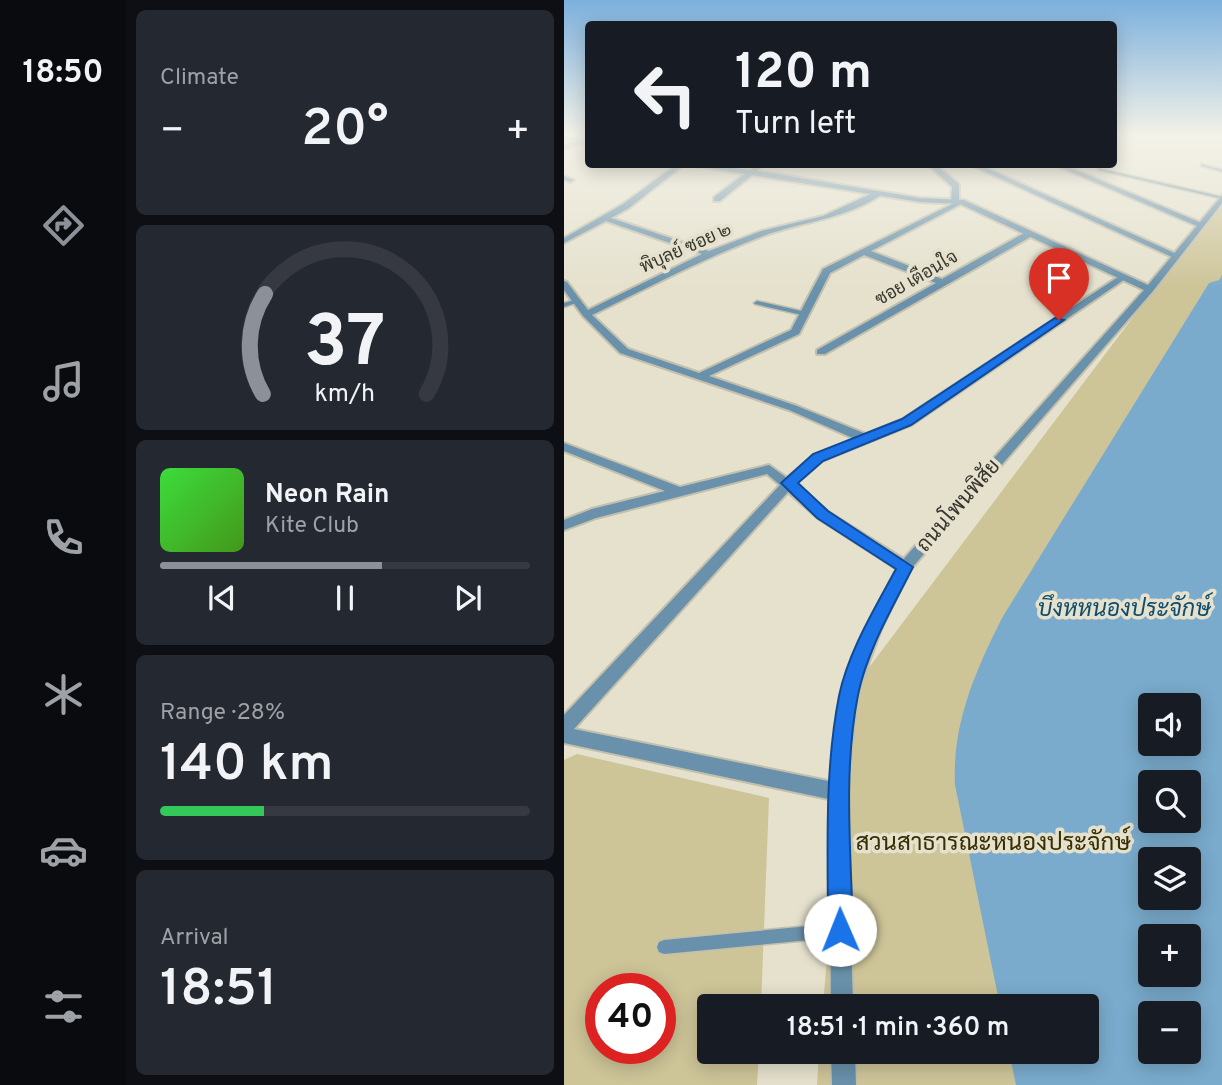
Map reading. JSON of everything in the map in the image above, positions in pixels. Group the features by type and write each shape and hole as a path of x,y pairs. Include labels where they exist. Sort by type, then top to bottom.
{"street":[{"path":"564,242 605,219 651,187"},
{"path":"717,199 732,187"},
{"path":"838,187 920,200 958,201 1150,289"},
{"path":"956,187 958,201"},
{"path":"1022,187 1175,255"},
{"path":"1110,187 1200,224"},
{"name":"พิบุลย์ ซอย ๒","path":"586,314 709,254 764,233 826,218 880,193"},
{"name":"ถนนโพนพิสัย","path":"842,994 838,792 849,694 873,629 905,567 1150,289 1222,196"},
{"path":"700,376 795,332 826,271 958,201"},
{"path":"605,219 709,254"},
{"name":"ซอย เตือนใจ","path":"821,352 1030,234"},
{"path":"862,251 941,282"},
{"path":"564,727 789,483 818,457 906,422 1124,277"},
{"path":"564,285 586,314 624,351 793,408 866,439"},
{"path":"564,447 677,491"},
{"path":"564,525 592,514 769,469 789,483 823,515 905,567"},
{"path":"564,735 838,792"},
{"path":"843,1064 844,1085"}],"lane":[{"path":"1180,187 1222,196"},
{"path":"1184,187 1222,196"},
{"path":"564,305 577,301"},
{"path":"757,303 806,314"},
{"path":"664,947 840,930"}],"green space":[{"name":"บึงหหนองประจักษ์","path":"1222,199 1222,1085 817,1085 818,1064 1099,1064 1099,994 824,994 849,694"},
{"path":"577,754 769,798 761,994 697,994 697,1064 758,1064 757,1085 564,1085 564,760"}],"water":[{"name":"บึงหหนองประจักษ์","path":"1222,275 1222,1085 1016,1085 1012,1064 1099,1064 1099,994 998,994 955,785 961,720 974,678 1002,618 1209,283 1219,280"}],"route":[{"path":"840,930 838,792 849,694 873,629 905,567 823,515 789,483 818,457 906,422 1059,320"}],"park label":[{"name":"สวนสาธารณะหนองประจักษ์","path":"993,844"}]}
